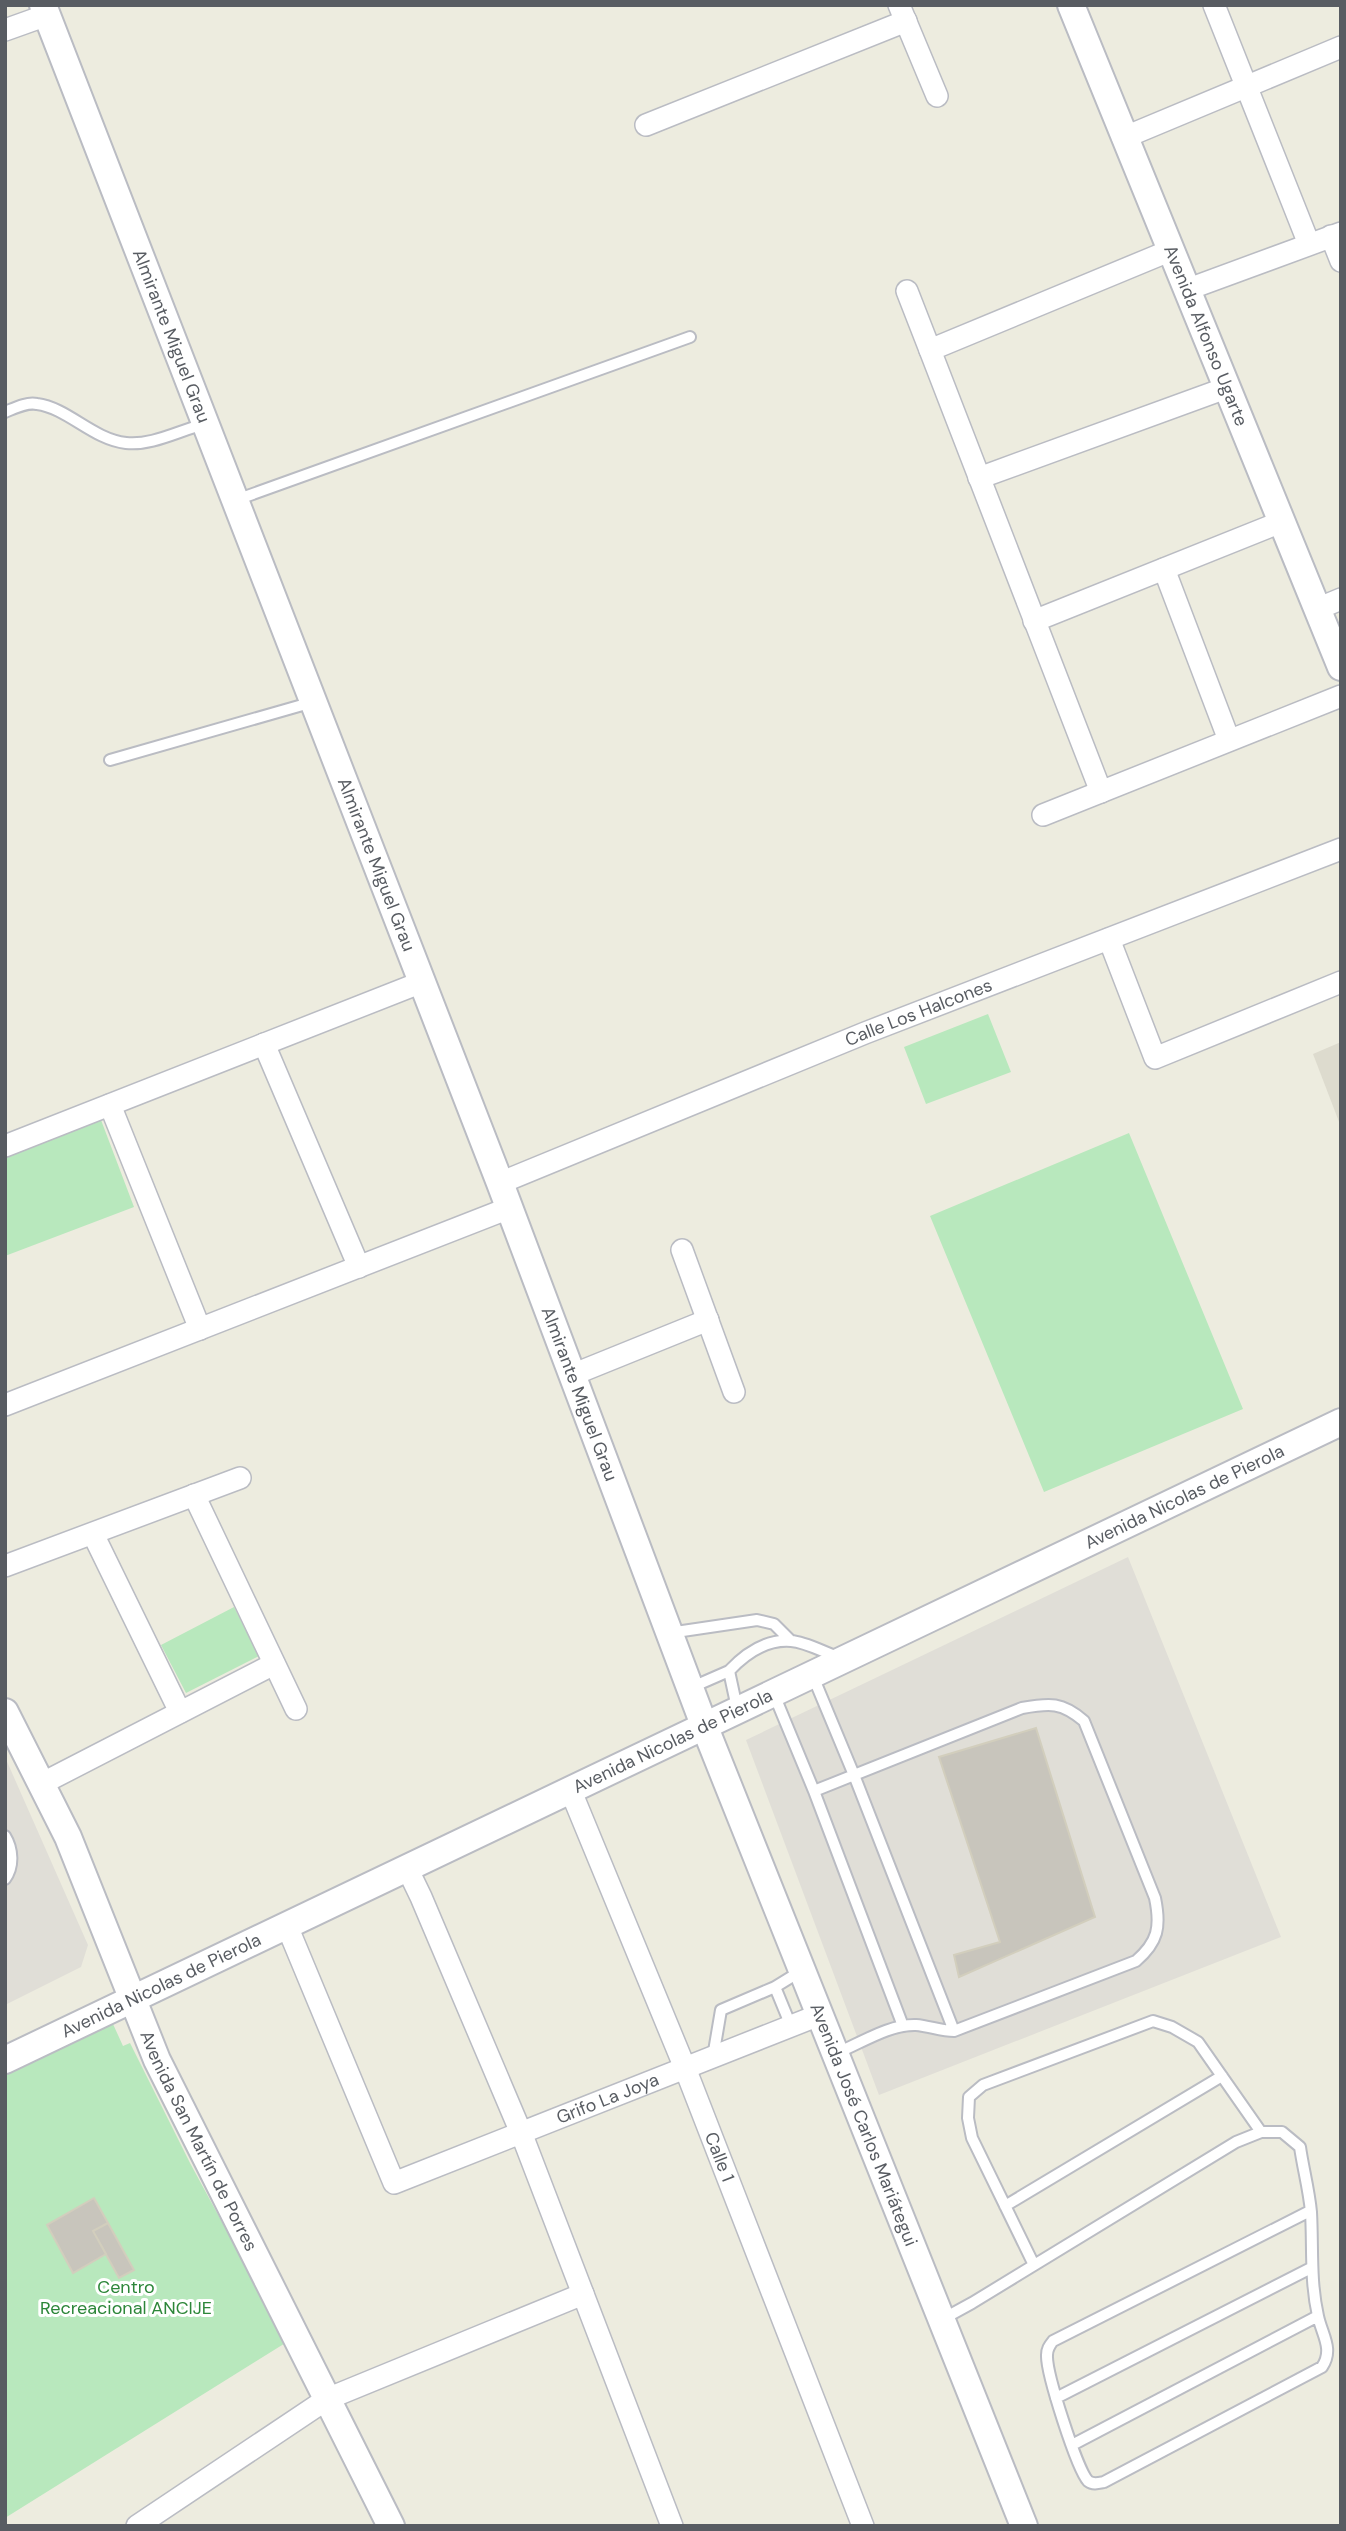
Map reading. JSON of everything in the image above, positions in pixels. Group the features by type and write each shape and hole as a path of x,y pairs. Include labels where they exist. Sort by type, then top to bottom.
{"street":[{"name":"Avenida Alfonso Ugarte","path":"1071,5 1281,522 1329,604 1341,667"},
{"path":"1214,5 1309,244"},
{"path":"5,30 45,10"},
{"name":"Almirante Miguel Grau","path":"45,10 500,1183 704,1725"},
{"path":"646,125 903,13 937,96"},
{"path":"1124,138 1341,47"},
{"path":"1186,290 1336,234 1341,261"},
{"path":"929,350 1170,250"},
{"path":"907,291 1101,792"},
{"path":"979,478 1226,388"},
{"path":"1034,621 1281,522"},
{"path":"1164,569 1229,740"},
{"path":"1043,815 1341,696"},
{"name":"Calle Los Halcones","path":"500,1183 865,1033 1341,849"},
{"path":"1109,939 1155,1058 1341,982"},
{"path":"5,1146 422,982"},
{"path":"264,1044 359,1267"},
{"path":"110,1105 200,1329"},
{"path":"5,1405 509,1208"},
{"path":"682,1250 734,1392"},
{"path":"572,1375 708,1320"},
{"name":"Avenida Nicolas de Pierola","path":"5,2060 1341,1422"},
{"path":"5,1566 240,1478"},
{"path":"194,1495 296,1709"},
{"path":"93,1534 180,1712"},
{"path":"41,1784 274,1664"},
{"name":"Avenida San Martín de Porres","path":"5,1712 68,1837 157,2060 391,2526"},
{"name":"Avenida José Carlos Mariátegui","path":"704,1725 1024,2526"},
{"name":"Calle 1","path":"570,1789 685,2068 863,2526"},
{"path":"407,1868 522,2134 672,2526"},
{"name":"Grifo La Joya","path":"287,1926 394,2183 819,2015"},
{"path":"137,2526 327,2399 583,2294"}],"lane":[{"path":"236,500 690,337"},
{"path":"5,412 36,403 53,409 101,437 126,443 143,443 205,424"},
{"path":"110,760 313,702"},
{"path":"669,1633 757,1620 774,1624 791,1641"},
{"path":"690,1688 729,1671 747,1653 768,1644 791,1641 844,1659"},
{"path":"729,1671 737,1709"},
{"path":"812,1674 954,2031"},
{"path":"773,1692 814,1791 903,2026"},
{"path":"814,1791 1022,1708 1055,1705 1071,1710 1084,1721 1155,1898 1158,1914 1157,1933 1151,1948 1136,1961 954,2031 918,2025 903,2026 835,2054"},
{"path":"5,1836 12,1860 5,1880"},
{"path":"713,2058 721,2010 775,1987 801,1971"},
{"path":"775,1987 791,2026"},
{"path":"1034,2265 972,2138 968,2118 969,2097 983,2085 1153,2021 1172,2027 1198,2042 1261,2132"},
{"path":"1005,2206 1222,2076"},
{"path":"941,2319 1236,2142 1261,2132 1282,2132 1300,2147 1311,2211 1311,2267 1318,2316 1329,2350 1328,2359 1322,2367 1116,2476 1095,2484 1088,2481 1056,2399 1046,2357 1048,2348 1054,2341 1311,2211"},
{"path":"1056,2399 1311,2267"},
{"path":"1072,2445 1318,2316"}],"shaded area":[{"path":"1341,1042 1341,1127 1313,1054"},
{"path":"1128,1557 1281,1937 879,2095 746,1740"},
{"path":"5,1757 88,1945 81,1967 5,2005"}],"green space":[{"path":"988,1014 1011,1072 926,1104 904,1047"},
{"path":"101,1120 134,1207 5,1256 5,1156"},
{"path":"1129,1133 1243,1409 1044,1492 930,1216"},
{"path":"234,1607 259,1656 186,1693 161,1645"},
{"name":"Centro Recreacional ANCIJE","path":"120,2020 113,2024 123,2046 130,2043 190,2163 287,2342 5,2518 5,2073 9,2067"}],"building":[{"path":"1036,1728 1095,1917 959,1977 954,1955 1000,1942 939,1757"},
{"path":"94,2198 108,2223 93,2231 106,2254 73,2273 47,2225"},
{"path":"108,2223 134,2270 119,2278 93,2231"}]}
